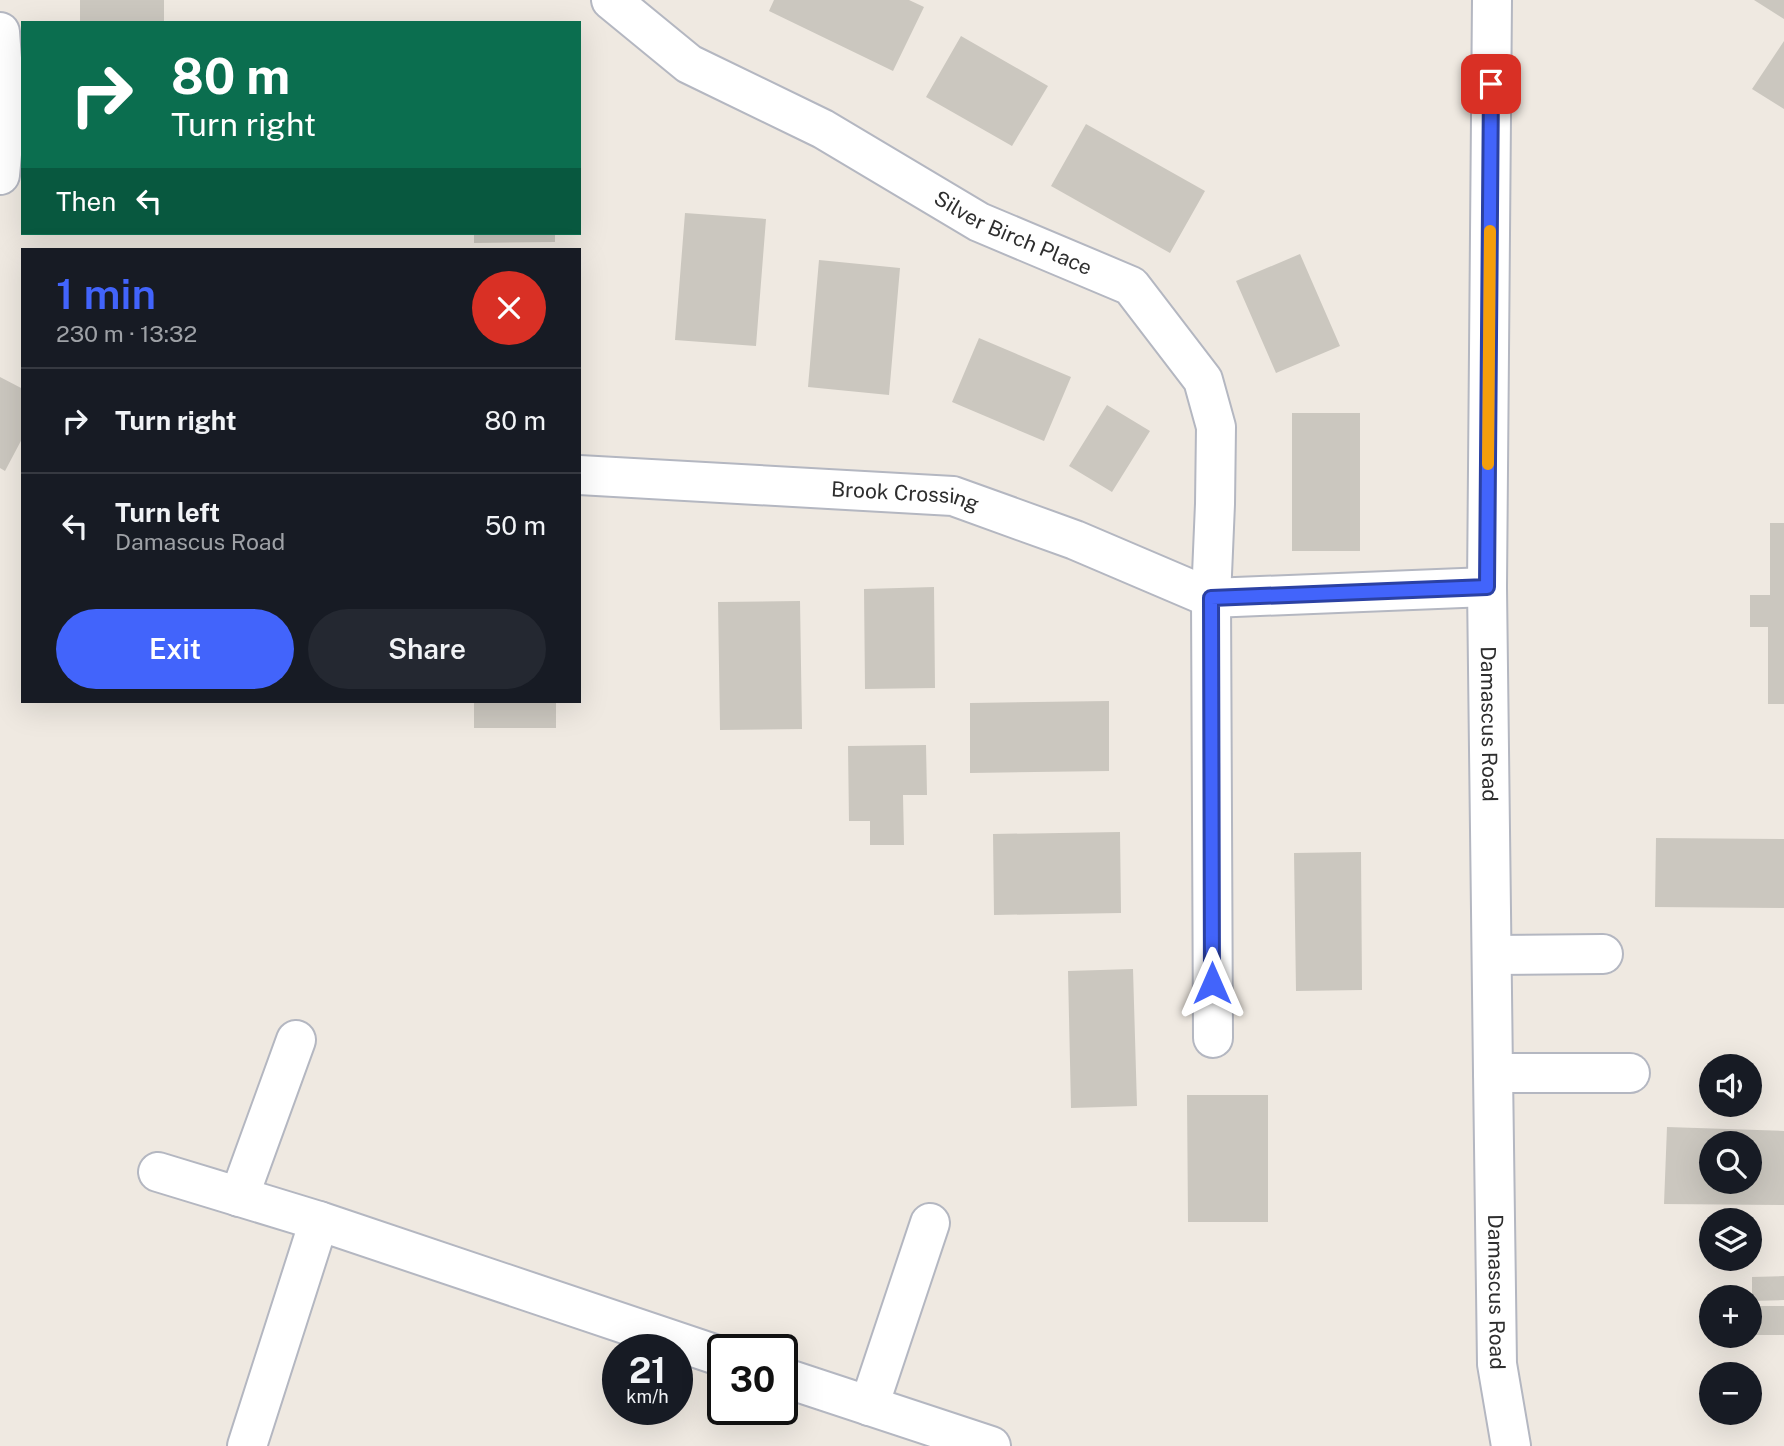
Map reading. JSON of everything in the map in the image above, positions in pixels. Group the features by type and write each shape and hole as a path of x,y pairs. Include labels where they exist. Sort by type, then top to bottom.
{"street":[{"name":"Silver Birch Place","path":"611,0 689,64 823,129 979,222 1131,286 1203,380 1216,428 1211,598 1213,1038"},
{"name":"Damascus Road","path":"1492,0 1487,587 1493,1073 1497,1364 1511,1446"},
{"path":"0,32 6,112 0,175"},
{"name":"Brook Crossing","path":"581,475 953,496 1075,540 1211,598"},
{"path":"1211,598 1487,587"},
{"path":"1492,955 1603,954"},
{"path":"239,1197 296,1040"},
{"path":"1493,1073 1630,1073"},
{"path":"158,1172 319,1221 707,1352"},
{"path":"247,1446 319,1221"},
{"path":"869,1406 930,1223"},
{"path":"798,1382 990,1446"}],"building":[{"path":"80,0 164,0 164,21 80,21"},
{"path":"774,0 909,0 924,7 893,71 769,11"},
{"path":"1754,0 1784,0 1784,19"},
{"path":"961,36 1048,86 1012,146 926,97"},
{"path":"1784,41 1784,109 1752,89"},
{"path":"1086,124 1205,191 1170,253 1051,186"},
{"path":"685,213 766,219 756,346 675,340"},
{"path":"474,235 555,235 555,242 474,243"},
{"path":"1300,254 1340,346 1276,373 1236,281"},
{"path":"819,260 900,268 889,395 808,387"},
{"path":"979,338 1071,377 1044,441 952,402"},
{"path":"0,377 21,388 21,441 5,471 0,468"},
{"path":"1107,405 1150,431 1112,492 1069,466"},
{"path":"1292,413 1360,413 1360,551 1292,551"},
{"path":"1770,523 1784,523 1784,704 1768,704 1768,627 1750,627 1750,595 1770,595"},
{"path":"934,587 935,688 865,689 864,589"},
{"path":"800,601 802,729 720,730 718,602"},
{"path":"1109,701 1109,771 970,773 970,703"},
{"path":"474,703 556,703 556,728 474,728"},
{"path":"926,745 927,795 903,795 904,845 870,845 870,821 849,821 848,746"},
{"path":"1120,832 1121,913 994,915 993,834"},
{"path":"1656,838 1784,839 1784,908 1655,907"},
{"path":"1361,852 1362,990 1296,991 1294,853"},
{"path":"1133,969 1137,1106 1071,1108 1068,971"},
{"path":"1187,1095 1268,1095 1268,1222 1188,1222"},
{"path":"1667,1127 1784,1131 1784,1205 1664,1204"},
{"path":"1784,1276 1784,1300 1762,1301 1762,1285 1752,1285 1752,1277"},
{"path":"1762,1306 1784,1306 1784,1335 1762,1335"}],"slow traffic":[{"path":"1488,464 1490,231"}],"route":[{"path":"1212,983 1211,598 1487,587 1491,84"}]}
